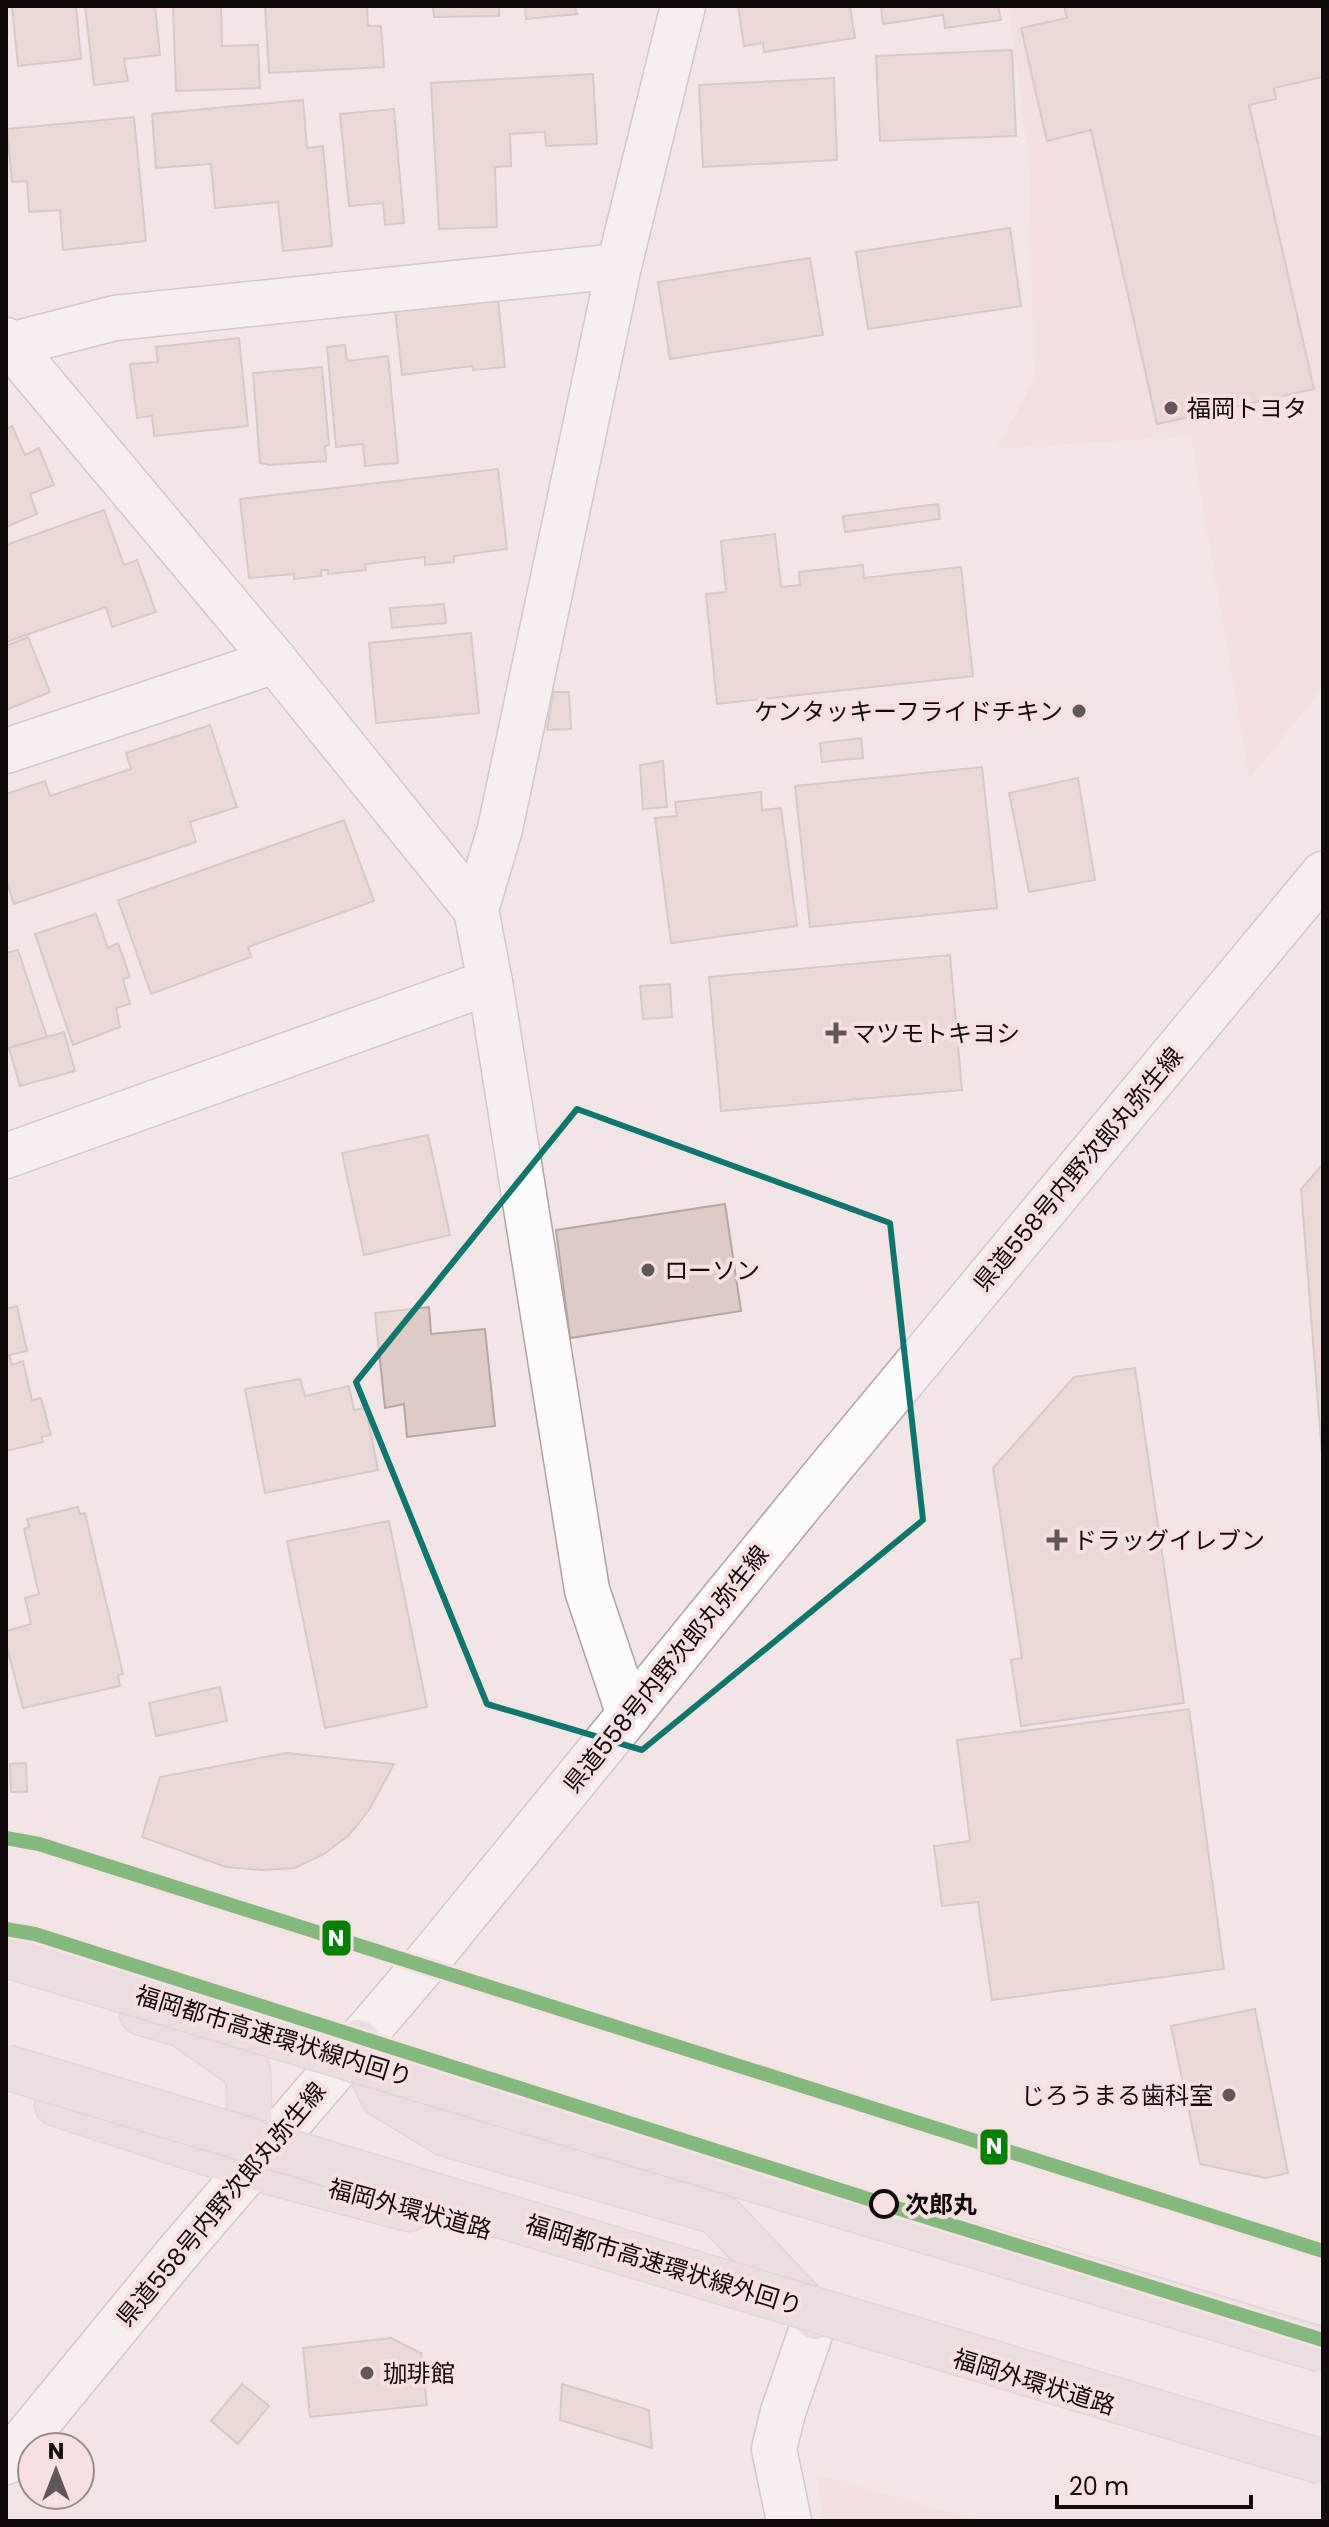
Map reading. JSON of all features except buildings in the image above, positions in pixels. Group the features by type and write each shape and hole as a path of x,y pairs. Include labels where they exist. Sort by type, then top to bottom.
{"highway":[{"path":"6,1936 1323,2330"},
{"name":"福岡都市高速環状線内回り","path":"6,1955 1323,2350"},
{"path":"6,1972 183,2025 248,2071 251,2167"},
{"path":"358,2042 382,2095 446,2134 717,2212 816,2317"},
{"name":"福岡都市高速環状線外回り","path":"6,2067 1323,2462"},
{"name":"福岡外環状道路","path":"6,2087 251,2167 816,2317 1323,2469"}],"street":[{"path":"629,1715 587,1590 476,910 500,829 619,266 683,6"},
{"path":"476,910 275,661 7,344 115,318 619,266"},
{"path":"6,751 275,661"},
{"name":"県道558号内野次郎丸弥生線","path":"6,2462 358,2042 1323,874"},
{"path":"6,1156 490,982"},
{"path":"789,2521 774,2449 783,2412 816,2317"}],"highlighted area":[{"path":"577,1109 890,1223 923,1520 642,1750 487,1704 356,1382"}],"shaded area":[{"name":"福岡トヨタ","path":"1008,6 1323,6 1323,687 1249,780 1191,436 997,449 1034,379 1028,152"},
{"path":"816,2474 981,2521 824,2521"}],"transit line":[{"name":"N","path":"6,1838 39,1844 1323,2251"},
{"name":"N","path":"6,1929 35,1934 1323,2340"}],"place":[{"name":"福岡トヨタ","path":"1171,408"},
{"name":"ケンタッキーフライドチキン","path":"1079,711"},
{"name":"マツモトキヨシ","path":"836,1033"},
{"name":"ローソン","path":"648,1270"},
{"name":"ドラッグイレブン","path":"1057,1540"},
{"name":"じろうまる歯科室","path":"1229,2095"},
{"name":"次郎丸","path":"884,2204"},
{"name":"珈琲館","path":"367,2373"}]}
